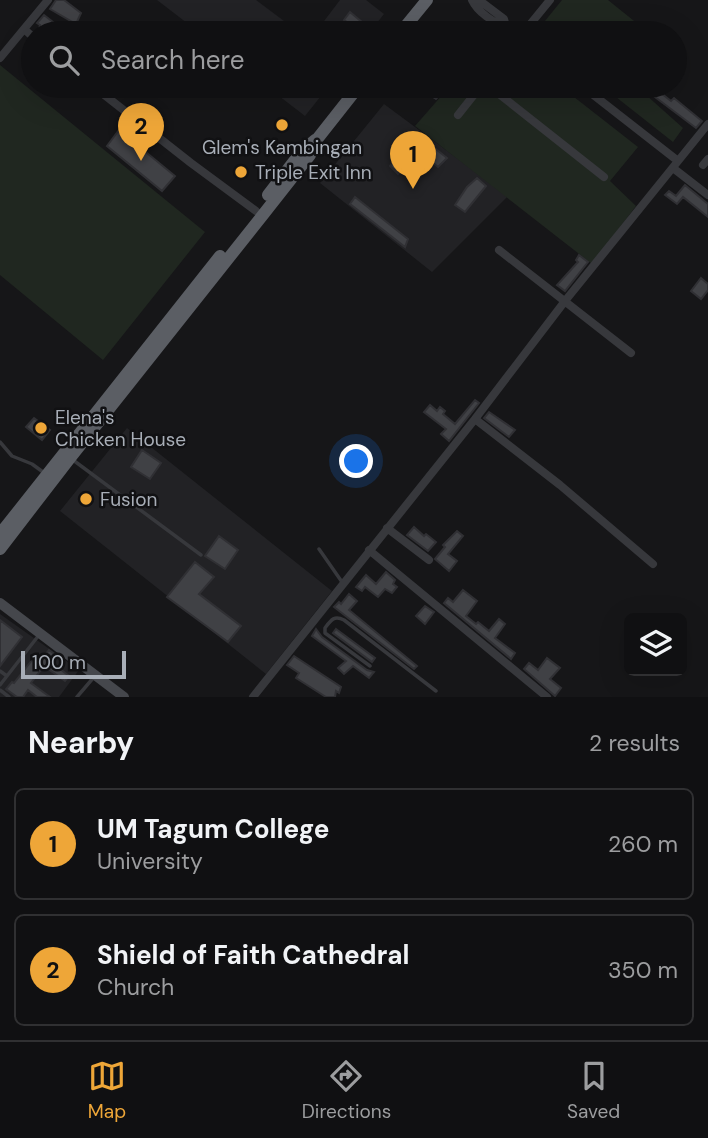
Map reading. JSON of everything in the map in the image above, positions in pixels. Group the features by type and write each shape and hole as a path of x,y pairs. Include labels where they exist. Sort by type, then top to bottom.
{"highway":[{"path":"410,21 427,0"},
{"path":"0,549 49,477 70,458 242,236 256,211 302,151 318,138 350,98"},
{"path":"0,534 310,155 318,138"}],"main road":[{"path":"0,603 124,697"}],"street":[{"path":"31,21 48,0"},
{"path":"472,0 474,5 505,21"},
{"path":"479,0 492,15"},
{"path":"533,21 550,0"},
{"path":"0,58 21,33"},
{"path":"108,98 256,211"},
{"path":"458,115 471,98"},
{"path":"504,98 604,177"},
{"path":"596,98 676,164 708,195"},
{"path":"253,697 708,124"},
{"path":"499,250 631,353"},
{"path":"475,419 560,485 653,564"},
{"path":"387,528 429,560"},
{"path":"369,550 547,697"}],"lane":[{"path":"0,442 12,456 32,464 49,477"},
{"path":"70,458 201,555"},
{"path":"319,550 343,584"},
{"path":"370,666 325,633 325,628 332,619 335,617 344,620 436,691"},
{"path":"9,697 0,688 40,633"},
{"path":"0,671 7,676"},
{"path":"77,697 95,675"}],"shaded area":[{"path":"157,0 256,0 284,21 184,21"},
{"path":"340,0 366,0 384,14 378,21 324,21"},
{"path":"562,0 608,0 634,21 545,21"},
{"path":"0,65 21,82 21,98 41,98 205,232 103,360 0,275"},
{"path":"282,98 319,98 305,116"},
{"path":"440,98 575,98 638,147 610,181 636,206 592,264 415,126"},
{"path":"617,98 649,98 683,128 673,142"},
{"path":"384,104 508,196 432,272 320,183"},
{"path":"127,428 332,591 266,674 60,511"},
{"path":"0,614 79,670 59,697 0,697"}],"building":[{"path":"56,0 64,0 81,13 77,21 71,21 50,9"},
{"path":"350,12 361,21 345,21"},
{"path":"44,15 52,21 39,21"},
{"path":"656,98 667,98 671,101 674,98 702,121 696,128"},
{"path":"119,130 175,176 162,191 107,146"},
{"path":"416,133 447,158 438,167 418,151 398,174 390,166"},
{"path":"477,178 486,186 465,212 455,205"},
{"path":"685,185 708,204 708,217 683,197 677,204 665,195 669,191 676,196"},
{"path":"355,197 408,239 405,247 350,204"},
{"path":"579,255 588,262 565,291 557,285 578,262 576,260"},
{"path":"701,278 708,284 708,290 701,299 691,291"},
{"path":"475,400 479,403 449,441 441,434 446,429 424,412 430,405 437,411 440,407 445,411 443,414 455,424"},
{"path":"489,412 515,430 509,437 484,418"},
{"path":"34,418 50,430 42,440 26,427"},
{"path":"142,450 161,463 150,479 131,467"},
{"path":"414,527 436,542 428,551 407,535"},
{"path":"457,531 463,536 448,554 457,561 449,571 435,559 445,547 443,545"},
{"path":"219,536 238,550 225,569 205,556"},
{"path":"195,562 214,577 199,594 241,626 228,642 167,597"},
{"path":"386,572 395,580 393,584 397,587 392,593 385,589 378,597 365,587 362,591 356,587 366,575 376,584"},
{"path":"463,590 477,601 466,616 489,631 499,619 505,624 495,638 515,653 511,659 444,603 448,598 453,602"},
{"path":"349,594 357,601 349,610 417,666 414,669 334,607 339,602 341,604"},
{"path":"425,606 434,612 425,624 416,616"},
{"path":"0,620 22,637 0,666"},
{"path":"316,629 322,637 367,670 374,672 369,678 353,666 344,674 338,668 346,661 312,636"},
{"path":"336,629 375,658 372,662 333,633"},
{"path":"49,650 57,656 51,662 69,676 65,681 44,666 31,683 50,697 37,697 28,690 23,697 17,697 6,689 36,655 42,659"},
{"path":"294,656 341,687 339,693 336,691 335,697 326,697 296,678 299,673 287,665"},
{"path":"547,658 560,668 550,679 561,688 555,696 524,669 529,663 538,670"}],"place":[{"name":"Glem's Kambingan","path":"282,125"},
{"name":"Shield of Faith Cathedral","path":"141,161"},
{"name":"Triple Exit Inn","path":"241,172"},
{"name":"UM Tagum College","path":"413,189"},
{"name":"Elena's Chicken House","path":"41,428"},
{"name":"Fusion","path":"86,499"}]}
